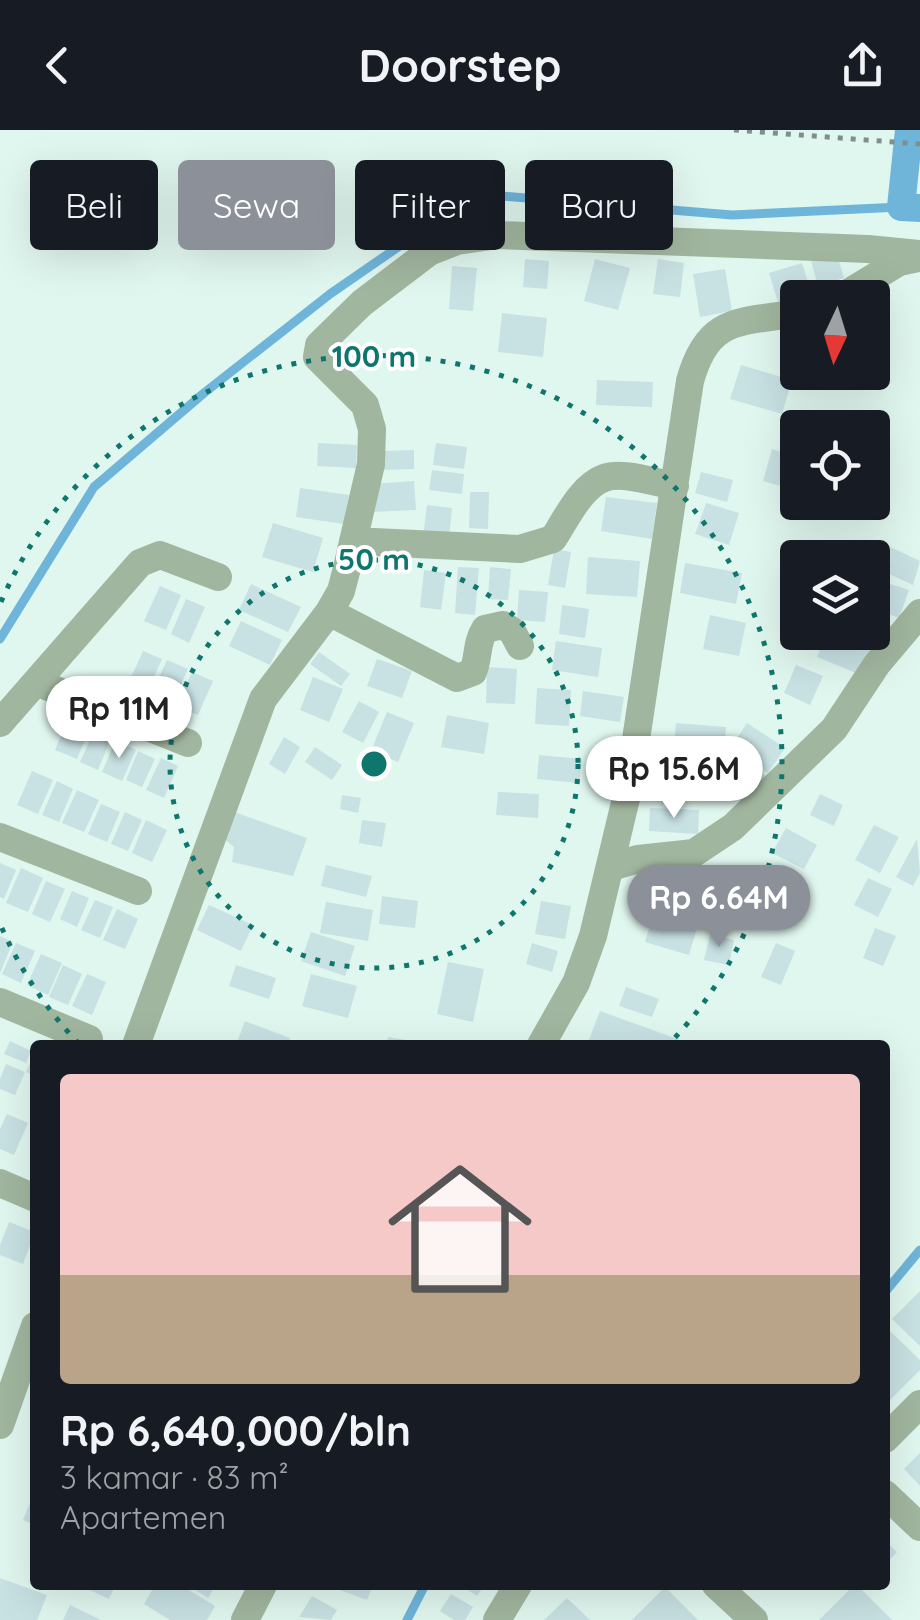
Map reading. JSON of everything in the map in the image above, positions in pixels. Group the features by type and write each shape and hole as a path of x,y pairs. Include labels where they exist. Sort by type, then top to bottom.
{"street":[{"path":"138,1040 264,699 341,591 371,464 372,429 366,405 324,366 316,349 362,303 429,252 456,241 498,235 868,249 920,256"},
{"path":"870,280 899,262 920,256"},
{"path":"544,1040 576,983 611,867 629,786 697,355 713,334 744,322 780,316"},
{"path":"353,541 520,549 552,539 580,498 603,478 676,486"},
{"path":"0,723 140,563 160,555 218,577"},
{"path":"329,612 457,678 473,672 478,662 478,640 485,630 503,625 512,631 520,646"},
{"path":"611,867 638,859 694,853 733,827 834,729 877,664 920,614"},
{"path":"36,682 188,743"},
{"path":"0,838 138,890"},
{"path":"0,1002 89,1038"},
{"path":"0,1183 30,1196"},
{"path":"0,1425 27,1373"},
{"path":"890,1434 920,1404"},
{"path":"890,1499 920,1528"},
{"path":"245,1620 260,1590"},
{"path":"497,1620 515,1590"},
{"path":"721,1590 754,1620"}],"path":[{"path":"734,130 920,144"}],"building":[{"path":"837,254 844,278 816,280 811,261"},
{"path":"525,259 549,261 547,289 523,287"},
{"path":"595,259 630,268 618,310 584,301"},
{"path":"658,259 684,263 680,297 653,294"},
{"path":"802,263 807,280 780,280 780,309 769,273"},
{"path":"452,266 477,268 473,311 449,309"},
{"path":"725,269 732,311 700,317 693,274"},
{"path":"502,313 547,318 543,357 498,352"},
{"path":"741,365 780,376 780,390 789,390 780,413 730,399"},
{"path":"597,380 653,382 652,407 596,405"},
{"path":"318,443 357,445 356,468 317,466"},
{"path":"436,443 467,447 464,469 433,465"},
{"path":"772,449 780,451 780,486 763,481"},
{"path":"414,450 414,469 382,470 382,451"},
{"path":"432,470 464,474 462,494 429,490"},
{"path":"701,472 733,480 727,502 695,493"},
{"path":"414,481 416,510 371,512 370,484"},
{"path":"300,488 349,495 344,524 296,517"},
{"path":"470,492 489,492 488,529 469,528"},
{"path":"606,497 657,503 652,539 601,531"},
{"path":"706,503 739,513 729,545 695,534"},
{"path":"427,505 452,508 449,540 423,537"},
{"path":"273,523 323,538 313,572 262,557"},
{"path":"890,547 920,561 913,585 890,574"},
{"path":"554,549 571,552 565,588 548,585"},
{"path":"588,557 640,561 637,597 586,594"},
{"path":"685,563 742,573 736,604 680,593"},
{"path":"458,567 479,568 475,615 455,613"},
{"path":"490,567 511,569 508,600 488,599"},
{"path":"424,570 446,573 441,610 420,607"},
{"path":"251,584 301,607 288,632 239,610"},
{"path":"890,584 909,590 899,618 890,615"},
{"path":"160,586 181,595 166,630 144,621"},
{"path":"519,590 548,592 545,622 517,620"},
{"path":"186,599 205,607 189,643 171,634"},
{"path":"562,605 589,609 585,638 559,634"},
{"path":"710,615 746,623 739,656 703,649"},
{"path":"241,621 282,640 270,665 229,646"},
{"path":"556,641 602,648 598,677 552,670"},
{"path":"820,650 871,650 861,675 817,657"},
{"path":"143,651 162,659 147,693 128,684"},
{"path":"319,652 350,674 341,686 310,664"},
{"path":"377,659 412,671 402,698 367,686"},
{"path":"167,660 188,669 172,704 151,695"},
{"path":"796,665 823,676 810,705 784,693"},
{"path":"487,667 517,669 515,704 486,703"},
{"path":"192,672 213,681 198,715 177,706"},
{"path":"313,677 343,689 329,722 300,710"},
{"path":"537,688 571,690 569,726 535,724"},
{"path":"583,691 624,697 620,722 580,716"},
{"path":"359,701 379,712 363,743 342,732"},
{"path":"387,712 414,723 398,762 371,751"},
{"path":"447,715 489,723 484,754 441,747"},
{"path":"68,719 90,728 77,759 55,750"},
{"path":"676,723 726,727 724,753 674,749"},
{"path":"747,723 785,748 768,773 731,747"},
{"path":"94,731 111,738 98,770 80,762"},
{"path":"284,737 300,747 285,774 269,764"},
{"path":"116,740 136,750 122,781 102,772"},
{"path":"315,747 342,765 332,780 305,762"},
{"path":"138,751 155,759 142,787 126,780"},
{"path":"539,755 582,759 579,783 537,779"},
{"path":"161,758 178,766 164,798 146,790"},
{"path":"732,760 766,776 754,800 721,783"},
{"path":"675,770 707,773 706,793 673,791"},
{"path":"32,771 53,780 38,814 17,805"},
{"path":"57,781 73,789 59,822 42,815"},
{"path":"77,790 99,800 84,832 62,823"},
{"path":"498,792 539,794 538,818 496,815"},
{"path":"820,794 843,805 834,826 810,815"},
{"path":"342,795 361,798 358,813 340,809"},
{"path":"101,804 120,812 107,842 88,834"},
{"path":"650,808 699,810 698,834 649,831"},
{"path":"232,811 307,838 293,876 232,862 234,847 220,836"},
{"path":"125,812 142,820 128,851 111,844"},
{"path":"146,820 167,830 152,862 132,853"},
{"path":"362,820 386,823 382,847 359,843"},
{"path":"874,825 899,837 880,873 855,860"},
{"path":"786,828 817,845 804,869 772,853"},
{"path":"917,839 920,873 913,886 896,877"},
{"path":"0,863 16,870 4,899 0,897"},
{"path":"326,865 372,876 366,897 321,886"},
{"path":"21,868 43,878 28,912 6,903"},
{"path":"868,878 892,889 878,917 854,905"},
{"path":"46,881 65,889 50,922 32,914"},
{"path":"661,884 695,887 693,912 659,910"},
{"path":"72,891 89,898 77,927 60,919"},
{"path":"382,896 418,901 415,928 379,924"},
{"path":"95,900 113,907 100,938 81,930"},
{"path":"541,901 571,906 565,939 535,934"},
{"path":"326,902 373,910 368,941 320,933"},
{"path":"209,905 253,925 241,951 197,930"},
{"path":"117,909 138,919 125,949 103,940"},
{"path":"654,912 698,925 689,955 645,942"},
{"path":"875,928 896,936 883,966 863,958"},
{"path":"311,932 355,946 345,976 301,961"},
{"path":"710,935 734,940 729,965 704,960"},
{"path":"0,936 13,942 0,973"},
{"path":"16,943 35,951 21,983 2,974"},
{"path":"532,943 558,951 552,972 526,964"},
{"path":"776,943 795,951 781,985 761,977"},
{"path":"41,954 62,963 48,995 27,985"},
{"path":"448,962 484,969 473,1022 437,1014"},
{"path":"63,965 82,974 68,1005 49,997"},
{"path":"236,965 276,978 269,999 229,986"},
{"path":"87,974 106,982 92,1015 72,1006"},
{"path":"311,974 357,986 348,1018 302,1006"},
{"path":"626,987 659,999 652,1017 619,1006"},
{"path":"600,1011 680,1040 589,1040"},
{"path":"245,1021 290,1038 289,1040 238,1040"},
{"path":"10,1041 30,1051 26,1063 4,1054"},
{"path":"6,1064 25,1072 15,1095 0,1089"},
{"path":"7,1114 28,1123 14,1155 0,1149 0,1129"},
{"path":"9,1222 30,1230 30,1245 23,1264 0,1255"},
{"path":"920,1291 920,1346 892,1319"},
{"path":"890,1333 920,1360 920,1370 890,1400"},
{"path":"920,1453 920,1486 904,1469"},
{"path":"30,1503 30,1523 23,1520"},
{"path":"0,1578 47,1595 37,1620 0,1620"},
{"path":"90,1590 113,1590 109,1599"},
{"path":"152,1590 189,1590 215,1606 207,1620 170,1620 144,1604"},
{"path":"195,1590 213,1590 208,1598"},
{"path":"340,1590 371,1590 367,1600"},
{"path":"662,1590 668,1590 698,1620 632,1620"},
{"path":"849,1590 862,1590 892,1620 819,1620"},
{"path":"451,1594 473,1607 465,1620 454,1620 440,1611"},
{"path":"312,1596 337,1610 331,1620 299,1617"},
{"path":"567,1598 590,1620 544,1620"},
{"path":"70,1605 101,1620 63,1620"}],"waterway":[{"path":"909,130 901,207 920,208"},
{"path":"0,639 94,487 204,393 330,294 443,216 502,196 732,215 901,207"},
{"path":"890,1286 920,1250"},
{"path":"407,1620 422,1590"}]}
